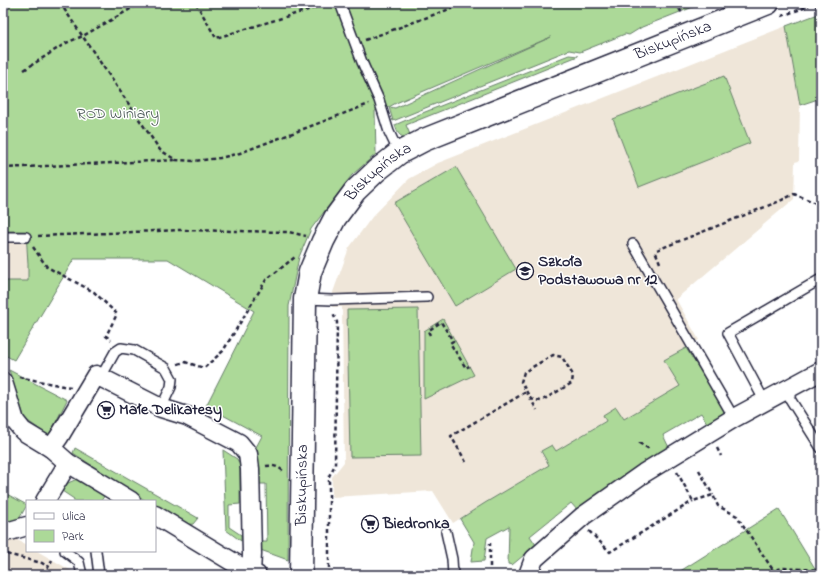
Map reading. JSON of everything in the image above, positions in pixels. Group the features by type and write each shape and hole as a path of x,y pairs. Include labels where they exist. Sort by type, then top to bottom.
{"street":[{"name":"Biskupińska","path":"302,575 315,300 310,272 323,241 335,218 355,191 398,154 424,140 773,10"},
{"path":"528,575 534,559 583,516 644,473 734,418 821,371"},
{"path":"11,379 15,421 23,431 51,448 68,463 121,498"},
{"path":"51,448 60,437 94,383 187,416 239,443 248,454 250,469 252,554 254,574"},
{"path":"46,500 68,463"},
{"path":"156,516 254,574"},
{"path":"3,531 10,531 26,526"}],"lane":[{"path":"340,3 362,62 379,100 398,154"},
{"path":"3,237 26,237"},
{"path":"633,244 734,418"},
{"path":"765,402 728,333 821,279"},
{"path":"315,300 427,297"},
{"path":"94,383 115,352 121,348 134,350 166,368 172,379 171,387 161,408"},
{"path":"785,391 821,448"},
{"path":"446,532 452,559 453,575"},
{"path":"66,552 80,562 82,575"},
{"path":"96,552 99,575"}],"path":[{"path":"60,3 160,150 176,160"},
{"path":"24,70 66,43 83,36 141,3"},
{"path":"196,3 216,38 330,3"},
{"path":"355,44 457,5 466,3"},
{"path":"676,3 682,13"},
{"path":"773,10 815,3"},
{"path":"3,168 176,160 194,162 220,158 240,153 379,100"},
{"path":"656,253 657,250 794,194 821,205"},
{"path":"26,237 180,230 281,231 313,237 323,241"},
{"path":"26,237 47,267 94,292 117,314 106,336 121,348"},
{"path":"166,368 185,362 204,368 223,351 266,280 296,257"},
{"path":"315,300 337,322 335,465 329,476 329,575"},
{"path":"430,335 428,331 441,322 453,341 450,343 466,368 469,366"},
{"path":"530,399 541,401 572,383 573,375 562,357 553,355 524,372 521,382 526,392 530,399 537,410"},
{"path":"11,379 63,386 94,383"},
{"path":"466,462 451,436 526,392"},
{"path":"716,447 721,456"},
{"path":"250,469 270,465 277,466 286,474"},
{"path":"699,470 718,506 737,516 773,570"},
{"path":"676,471 693,501"},
{"path":"585,526 610,552 693,501 713,495"},
{"path":"490,543 490,567"},
{"path":"3,560 7,554 42,563 48,567"},
{"path":"44,575 52,560"},
{"path":"764,575 773,570 782,568 821,570"}],"shaded area":[{"name":"Szkoła Podstawowa nr 12","path":"786,26 800,105 799,161 795,162 794,199 676,299 699,340 664,360 680,386 624,419 616,407 604,415 607,420 556,451 552,445 546,448 541,452 549,465 453,523 433,491 332,497 332,477 344,462 342,307 332,307 332,295 349,248 372,217 409,179 438,163"},
{"path":"3,231 26,231 28,281 3,281"},
{"path":"3,539 17,540 26,544 26,552 39,552 79,575 3,575"}],"green space":[{"name":"ROD Winiary","path":"3,3 703,3 683,11 680,5 677,7 680,12 642,27 629,35 625,34 580,52 569,50 393,121 389,107 375,111 376,154 352,175 311,229 299,257 289,306 288,560 255,548 255,542 267,542 266,484 254,484 254,451 262,436 206,406 254,311 168,259 74,259 14,360 3,354 3,281 28,281 26,231 3,231","holes":["551,37 395,108 389,107"]},
{"path":"821,13 821,98 800,105 786,26"},
{"path":"569,55 578,56 406,125 411,137 404,137 397,131 395,125"},
{"path":"724,76 750,143 639,187 613,119"},
{"path":"456,167 516,269 455,306 394,203"},
{"path":"418,309 421,456 350,457 347,310"},
{"path":"443,319 474,375 424,399 424,331"},
{"path":"686,348 723,407 725,415 710,428 701,413 663,435 672,454 578,511 571,503 530,536 536,545 512,565 508,564 509,526 487,538 484,561 471,562 474,542 460,519 549,465 541,451 552,445 556,451 606,421 603,415 616,407 624,419 680,386 664,360"},
{"path":"9,370 67,400 49,436 25,419"},
{"path":"75,448 198,518 193,524 185,525 156,508 156,500 144,500 73,453"},
{"path":"223,450 237,459 240,465 240,504 229,505 229,527 241,535 241,541 226,530"},
{"path":"77,479 106,493 102,500 74,500 62,491 68,483"},
{"path":"3,492 26,504 26,507 20,517 13,522 3,523"},
{"path":"779,509 816,570 821,570 821,575 674,575"}],"place":[{"name":"Szkoła Podstawowa nr 12","path":"525,271"},
{"name":"Małe Delikatesy","path":"106,410"},
{"name":"Biedronka","path":"370,524"}]}
